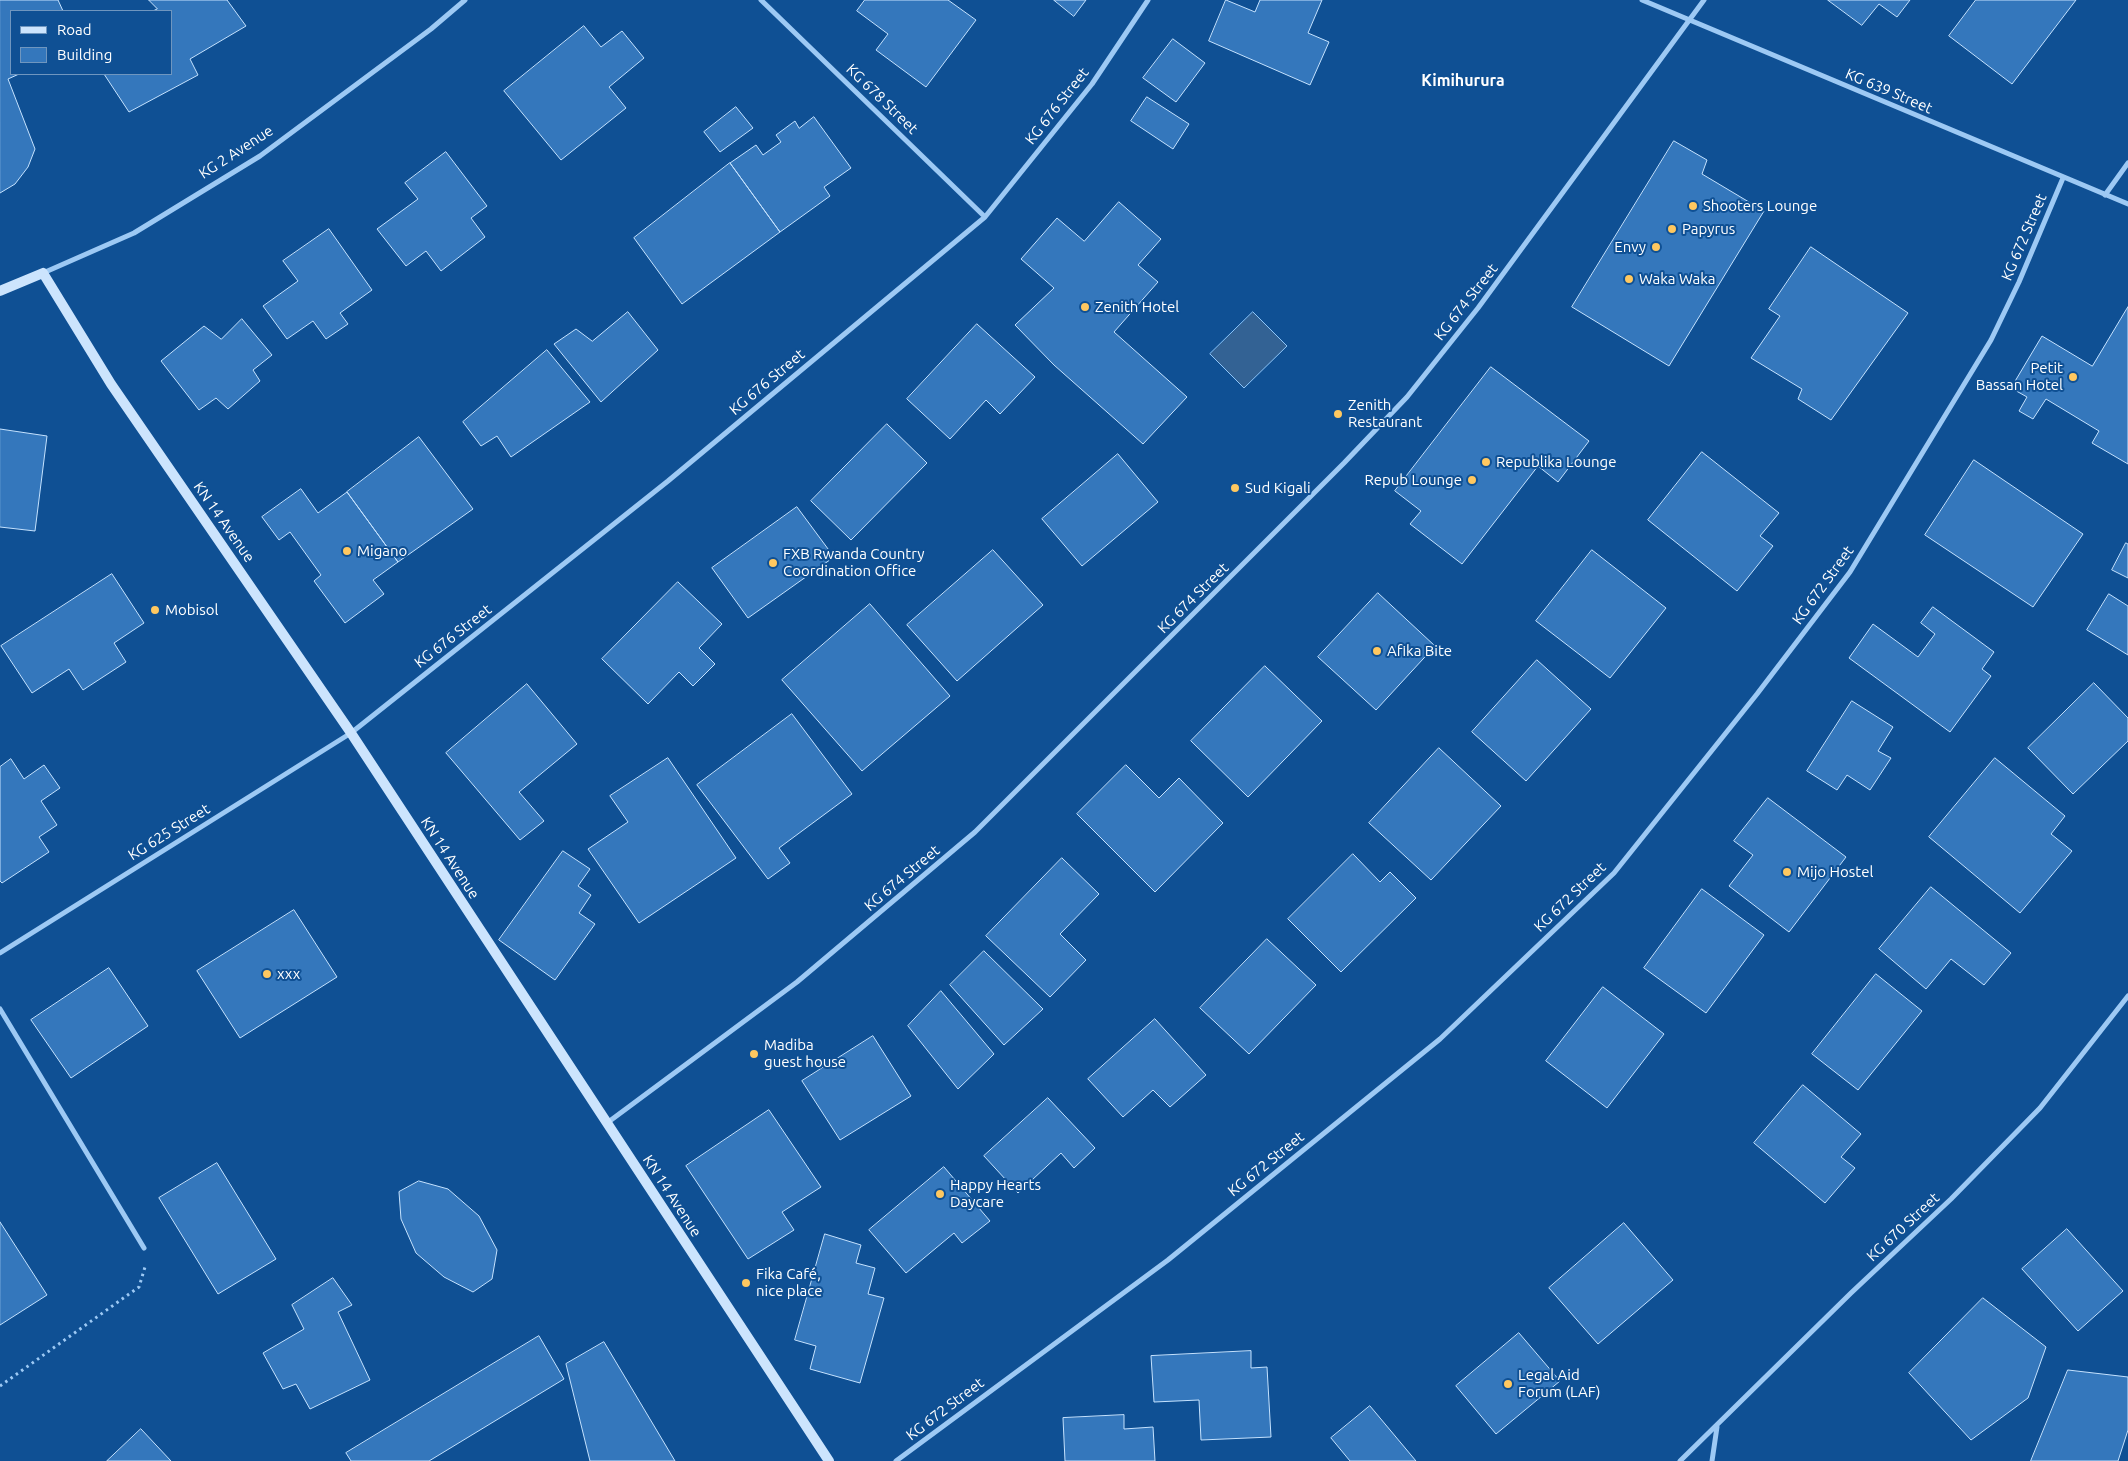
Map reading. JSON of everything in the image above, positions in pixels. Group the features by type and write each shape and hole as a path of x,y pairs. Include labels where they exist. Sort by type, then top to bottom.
{"main road":[{"name":"KG 2 Avenue","path":"0,291 43,273"},
{"name":"KN 14 Avenue","path":"43,273 111,384 351,733 829,1461"}],"street":[{"name":"KG 2 Avenue","path":"43,273 134,233 260,156 431,29 465,0"},
{"name":"KG 678 Street","path":"761,0 985,217"},
{"name":"KG 676 Street","path":"351,733 668,481 985,217 1092,84 1148,0"},
{"name":"KG 639 Street","path":"1642,0 2128,204"},
{"name":"KG 674 Street","path":"606,1123 797,982 975,832 1282,526 1407,397 1478,308 1704,0"},
{"path":"2105,195 2128,163"},
{"name":"KG 672 Street","path":"896,1461 1168,1260 1440,1039 1614,872 1757,694 1850,572 1991,340 2019,282 2063,178"},
{"name":"KG 625 Street","path":"0,953 351,733"},
{"name":"KG 670 Street","path":"1680,1461 1851,1293 1952,1199 2040,1108 2128,996"},
{"path":"0,1008 144,1248"},
{"path":"1712,1461 1717,1426"}],"path":[{"path":"0,1386 139,1287 145,1267 144,1248"}],"water":[{"path":"1253,312 1287,346 1244,388 1210,354"}],"building":[{"path":"0,0 58,0 63,10 10,10 10,75 17,75 8,79 35,149 28,167 15,184 0,193"},
{"path":"149,0 227,0 246,26 190,59 198,75 129,112 105,75 172,75 172,10 155,10 157,9"},
{"path":"865,0 948,0 976,20 926,87 876,50 888,34 857,11"},
{"path":"1054,0 1086,0 1074,16"},
{"path":"1226,0 1255,12 1260,0 1322,0 1308,33 1329,42 1310,85 1209,41"},
{"path":"1828,0 1910,0 1897,17 1879,4 1862,25"},
{"path":"1976,0 2076,0 2012,84 1949,36"},
{"path":"584,26 601,47 622,31 644,58 609,87 626,108 561,160 504,91"},
{"path":"1173,39 1205,63 1176,102 1143,78"},
{"path":"1147,97 1189,124 1173,149 1131,121"},
{"path":"736,107 753,128 720,152 704,132"},
{"path":"814,117 851,168 824,187 830,196 780,232 730,163 756,145 763,155 781,142 776,135 795,121 799,128"},
{"path":"1674,141 1707,160 1702,174 1764,211 1669,366 1572,307"},
{"path":"446,152 487,206 471,218 485,237 441,271 426,251 406,266 377,229 418,199 405,183"},
{"path":"730,163 780,232 682,304 634,238"},
{"name":"Zenith Hotel","path":"1119,202 1161,239 1138,265 1158,282 1114,332 1187,397 1143,444 1054,365 1015,325 1054,288 1021,259 1057,218 1084,241"},
{"path":"329,229 372,290 340,313 348,324 326,339 313,321 287,339 263,306 298,281 283,261"},
{"path":"1811,247 1908,313 1831,420 1798,399 1802,389 1751,358 1780,316 1769,309"},
{"name":"Petit Bassan Hotel","path":"2128,307 2128,464 2092,443 2099,431 2046,399 2033,419 2019,411 2027,397 2011,388 2042,336 2092,366"},
{"path":"628,312 658,350 601,402 554,344 576,329 592,341"},
{"path":"242,319 272,355 253,370 260,381 228,409 216,398 199,410 161,361 204,326 221,339"},
{"path":"977,324 1035,377 1000,414 986,400 950,439 907,399"},
{"path":"547,350 590,402 511,457 497,436 481,446 463,422"},
{"path":"1491,367 1589,441 1558,482 1538,466 1462,564 1410,524 1421,511 1395,491"},
{"path":"887,424 927,463 851,540 811,501"},
{"path":"0,429 47,436 35,531 0,527"},
{"path":"419,437 473,509 398,562 347,492"},
{"path":"1702,452 1779,513 1760,536 1773,546 1737,591 1648,520"},
{"path":"1118,454 1158,502 1082,566 1042,519"},
{"path":"1974,460 2083,534 2033,607 1925,535"},
{"name":"Migano","path":"301,489 318,513 347,492 398,562 373,580 384,594 345,623 314,581 321,575 290,532 279,540 262,517"},
{"name":"FXB Rwanda Country Coordination Office","path":"797,507 834,557 748,618 712,568"},
{"path":"2126,543 2128,544 2128,578 2112,570"},
{"path":"993,550 1043,605 957,681 907,625"},
{"path":"1592,550 1666,608 1610,678 1536,621"},
{"path":"112,574 144,623 114,643 126,662 83,690 69,669 32,693 1,646"},
{"path":"678,582 722,624 699,648 715,664 693,686 679,672 648,704 602,659"},
{"name":"Afika Bite","path":"1378,593 1435,646 1376,710 1318,657"},
{"path":"2109,594 2128,606 2128,655 2087,630"},
{"path":"870,604 950,696 862,771 782,680"},
{"path":"1933,607 1994,652 1982,669 1991,676 1950,732 1849,658 1873,624 1918,657 1935,634 1921,623"},
{"path":"1537,660 1591,709 1526,781 1472,732"},
{"path":"1265,666 1322,721 1248,797 1191,741"},
{"path":"2094,683 2128,718 2128,741 2073,794 2028,748"},
{"path":"527,684 577,744 519,792 544,821 520,840 446,753"},
{"path":"1852,701 1893,727 1878,751 1891,758 1870,790 1847,775 1837,790 1807,771"},
{"path":"792,714 852,794 779,848 790,863 768,879 697,785"},
{"path":"1439,748 1501,806 1431,880 1369,823"},
{"path":"668,758 736,858 639,923 588,849 628,822 610,796"},
{"path":"1995,758 2065,816 2051,834 2072,851 2020,913 1929,837"},
{"path":"11,759 24,779 44,765 60,788 41,801 57,825 39,837 49,852 2,883 0,881 0,767"},
{"path":"1126,765 1159,798 1179,778 1223,823 1155,892 1077,814"},
{"name":"Mijo Hostel","path":"1768,798 1846,857 1789,932 1729,886 1753,855 1734,841"},
{"path":"563,851 590,869 578,886 591,895 579,913 595,924 555,980 499,940"},
{"path":"1353,854 1380,882 1390,872 1416,898 1341,972 1288,919"},
{"path":"1062,858 1099,894 1060,934 1086,960 1050,997 986,936"},
{"path":"1931,887 2011,953 1984,985 1951,959 1926,989 1879,949"},
{"path":"1702,889 1764,935 1706,1013 1644,968"},
{"name":"xxx","path":"294,910 337,977 240,1038 197,971"},
{"path":"1267,939 1316,985 1249,1054 1200,1008"},
{"path":"984,951 1043,1009 1004,1045 950,985"},
{"path":"109,968 148,1026 71,1078 31,1020"},
{"path":"1876,974 1922,1011 1858,1090 1812,1054"},
{"path":"1603,987 1664,1034 1607,1108 1546,1061"},
{"path":"941,991 994,1054 958,1089 908,1026"},
{"path":"1155,1019 1206,1075 1170,1107 1153,1090 1123,1117 1088,1079"},
{"path":"873,1036 911,1096 840,1140 802,1081"},
{"path":"1803,1085 1861,1134 1841,1157 1855,1168 1825,1203 1754,1143"},
{"path":"1048,1098 1095,1148 1074,1168 1061,1153 1018,1193 984,1156"},
{"path":"769,1110 821,1187 782,1212 794,1230 748,1259 686,1166"},
{"path":"217,1163 276,1259 218,1294 159,1198"},
{"name":"Happy Hearts Daycare","path":"944,1167 990,1221 962,1243 954,1233 906,1273 869,1230"},
{"path":"419,1181 448,1189 479,1216 497,1250 492,1279 473,1292 444,1277 416,1253 401,1219 399,1192"},
{"path":"0,1222 47,1295 0,1325"},
{"path":"1624,1223 1673,1280 1598,1344 1549,1288"},
{"path":"2067,1229 2123,1291 2078,1331 2022,1269"},
{"path":"825,1234 861,1245 856,1263 875,1268 868,1294 884,1298 860,1383 810,1369 816,1346 795,1340"},
{"path":"333,1278 352,1305 338,1312 370,1380 310,1409 296,1384 283,1389 263,1353 304,1329 292,1305"},
{"path":"1983,1298 2046,1347 2028,1398 1971,1440 1909,1373"},
{"name":"Legal Aid Forum (LAF)","path":"1519,1333 1560,1381 1496,1434 1456,1386"},
{"path":"539,1336 564,1379 429,1461 351,1461 346,1453"},
{"path":"604,1342 675,1461 590,1461 566,1364"},
{"path":"1251,1351 1251,1368 1267,1367 1271,1437 1201,1440 1199,1400 1154,1402 1151,1356"},
{"path":"2068,1370 2128,1377 2128,1430 2118,1461 2031,1461"},
{"path":"1370,1406 1416,1461 1350,1461 1331,1438"},
{"path":"1124,1415 1124,1429 1153,1427 1155,1461 1065,1461 1063,1418"},
{"path":"141,1429 171,1461 107,1461"}],"place":[{"name":"Shooters Lounge","path":"1693,206"},
{"name":"Papyrus","path":"1672,229"},
{"name":"Envy","path":"1656,247"},
{"name":"Waka Waka","path":"1629,279"},
{"name":"Zenith Hotel","path":"1085,307"},
{"name":"Petit Bassan Hotel","path":"2073,377"},
{"name":"Zenith Restaurant","path":"1338,414"},
{"name":"Republika Lounge","path":"1486,462"},
{"name":"Repub Lounge","path":"1472,480"},
{"name":"Sud Kigali","path":"1235,488"},
{"name":"Migano","path":"347,551"},
{"name":"FXB Rwanda Country Coordination Office","path":"773,563"},
{"name":"Mobisol","path":"155,610"},
{"name":"Afika Bite","path":"1377,651"},
{"name":"Mijo Hostel","path":"1787,872"},
{"name":"xxx","path":"267,974"},
{"name":"Madiba guest house","path":"754,1054"},
{"name":"Happy Hearts Daycare","path":"940,1194"},
{"name":"Fika Café, nice place","path":"746,1283"},
{"name":"Legal Aid Forum (LAF)","path":"1508,1384"}],"district":[{"name":"Kimihurura","path":"1463,81"}]}
